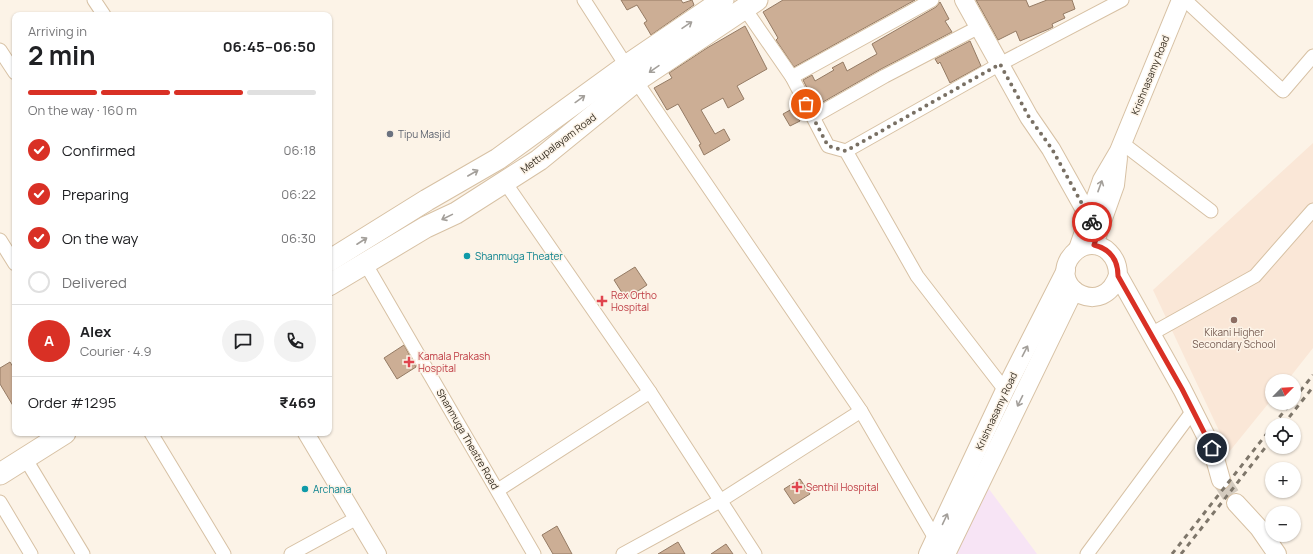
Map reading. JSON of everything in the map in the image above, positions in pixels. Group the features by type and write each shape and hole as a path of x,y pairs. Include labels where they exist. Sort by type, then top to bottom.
{"highway":[{"name":"Mettupalayam Road","path":"332,282 426,227 456,213 539,160 631,74 723,0"},
{"name":"Mettupalayam Road","path":"332,259 498,158 631,74 751,4"},
{"path":"0,458 33,436"},
{"path":"0,474 60,436"}],"main road":[{"path":"964,0 1029,117 1037,139 1089,235 1112,255 1118,267 1116,284 1110,291 1103,296 1087,298 1074,290 1069,284 1066,270 1068,262 1089,235"},
{"name":"Krishnasamy Road","path":"1089,235 1115,185 1120,147 1181,0"},
{"name":"Krishnasamy Road","path":"937,549 1005,390 1066,270"},
{"path":"1103,296 1118,302 1131,312 1178,391 1204,449 1214,481 1220,485 1212,448 1182,389 1118,276"},
{"path":"937,549 1074,290"},
{"path":"1234,506 1259,528 1276,554"}],"street":[{"path":"94,0 102,12"},
{"path":"584,0 631,74 861,410 937,549"},
{"path":"792,77 932,0"},
{"path":"846,151 1000,64 1122,0"},
{"path":"1185,0 1283,91 1313,56"},
{"path":"751,4 792,77 828,146 846,151 917,276 1005,390"},
{"path":"813,117 885,76 979,27"},
{"path":"0,50 12,68"},
{"path":"1120,147 1210,211"},
{"path":"504,181 650,392 755,554"},
{"path":"1151,334 1255,276 1313,210"},
{"path":"0,240 12,254"},
{"name":"Shanmuga Theatre Road","path":"365,263 534,554"},
{"path":"498,490 650,392"},
{"path":"623,554 720,501 861,410"},
{"path":"1087,554 1189,416"},
{"path":"153,436 224,554"},
{"path":"308,436 378,554"},
{"path":"25,458 83,554"},
{"path":"0,502 31,554"},
{"path":"291,554 357,518"}],"shaded area":[{"path":"1313,143 1313,348 1293,374 1265,374 1265,408 1229,452 1153,290"},
{"path":"986,485 1037,554 950,554"}],"building":[{"path":"621,0 681,0 683,3 692,0 694,5 651,35 644,23 647,21 637,5 627,10"},
{"path":"783,0 915,0 794,67 776,40 778,38 763,12"},
{"path":"976,0 1026,0 1029,7 1047,0 1072,0 1075,9 1063,14 1065,18 1052,24 1053,27 1020,41 1016,31 998,40"},
{"path":"940,2 949,19 945,21 952,32 881,69 816,106 803,80 812,75 815,81 834,70 832,68 843,62 847,71 877,54 872,44 936,7"},
{"path":"745,26 767,69 737,86 744,99 728,108 723,98 701,110 715,134 724,129 730,140 704,155 699,145 701,144 678,104 667,110 654,88 672,78 669,73 707,48"},
{"path":"970,41 981,66 950,83 940,62 938,64 935,59"},
{"path":"792,109 800,121 790,126 783,114"},
{"path":"635,267 647,285 626,299 614,280"},
{"path":"404,345 416,367 397,379 384,358"},
{"path":"10,362 12,365 12,404 0,384 0,368"},
{"path":"800,479 810,494 794,504 784,489"},
{"path":"557,526 572,554 553,554 542,535"},
{"path":"678,542 685,554 658,554"},
{"path":"726,544 733,554 711,554"}],"tunnel":[{"path":"1221,480 1236,503"}],"railway":[{"path":"1301,390 1313,375"},
{"path":"1289,418 1313,387"},
{"path":"1279,418 1285,410"},
{"path":"1172,554 1265,436"},
{"path":"1181,554 1265,448"}],"way so far":[{"path":"806,104 828,146 846,151 1000,64 1029,117 1052,149 1092,222"}],"place":[{"name":"Tipu Masjid","path":"390,134"},
{"name":"Shanmuga Theater","path":"467,256"},
{"name":"Rex Ortho Hospital","path":"602,301"},
{"name":"Kikani Higher Secondary School","path":"1234,320"},
{"name":"Kamala Prakash Hospital","path":"409,362"},
{"name":"Senthil Hospital","path":"797,487"},
{"name":"Archana","path":"305,489"}],"route":[{"path":"1092,222 1098,233 1094,245 1102,247 1110,252 1115,259 1118,267 1118,276 1182,389 1212,448"}]}
